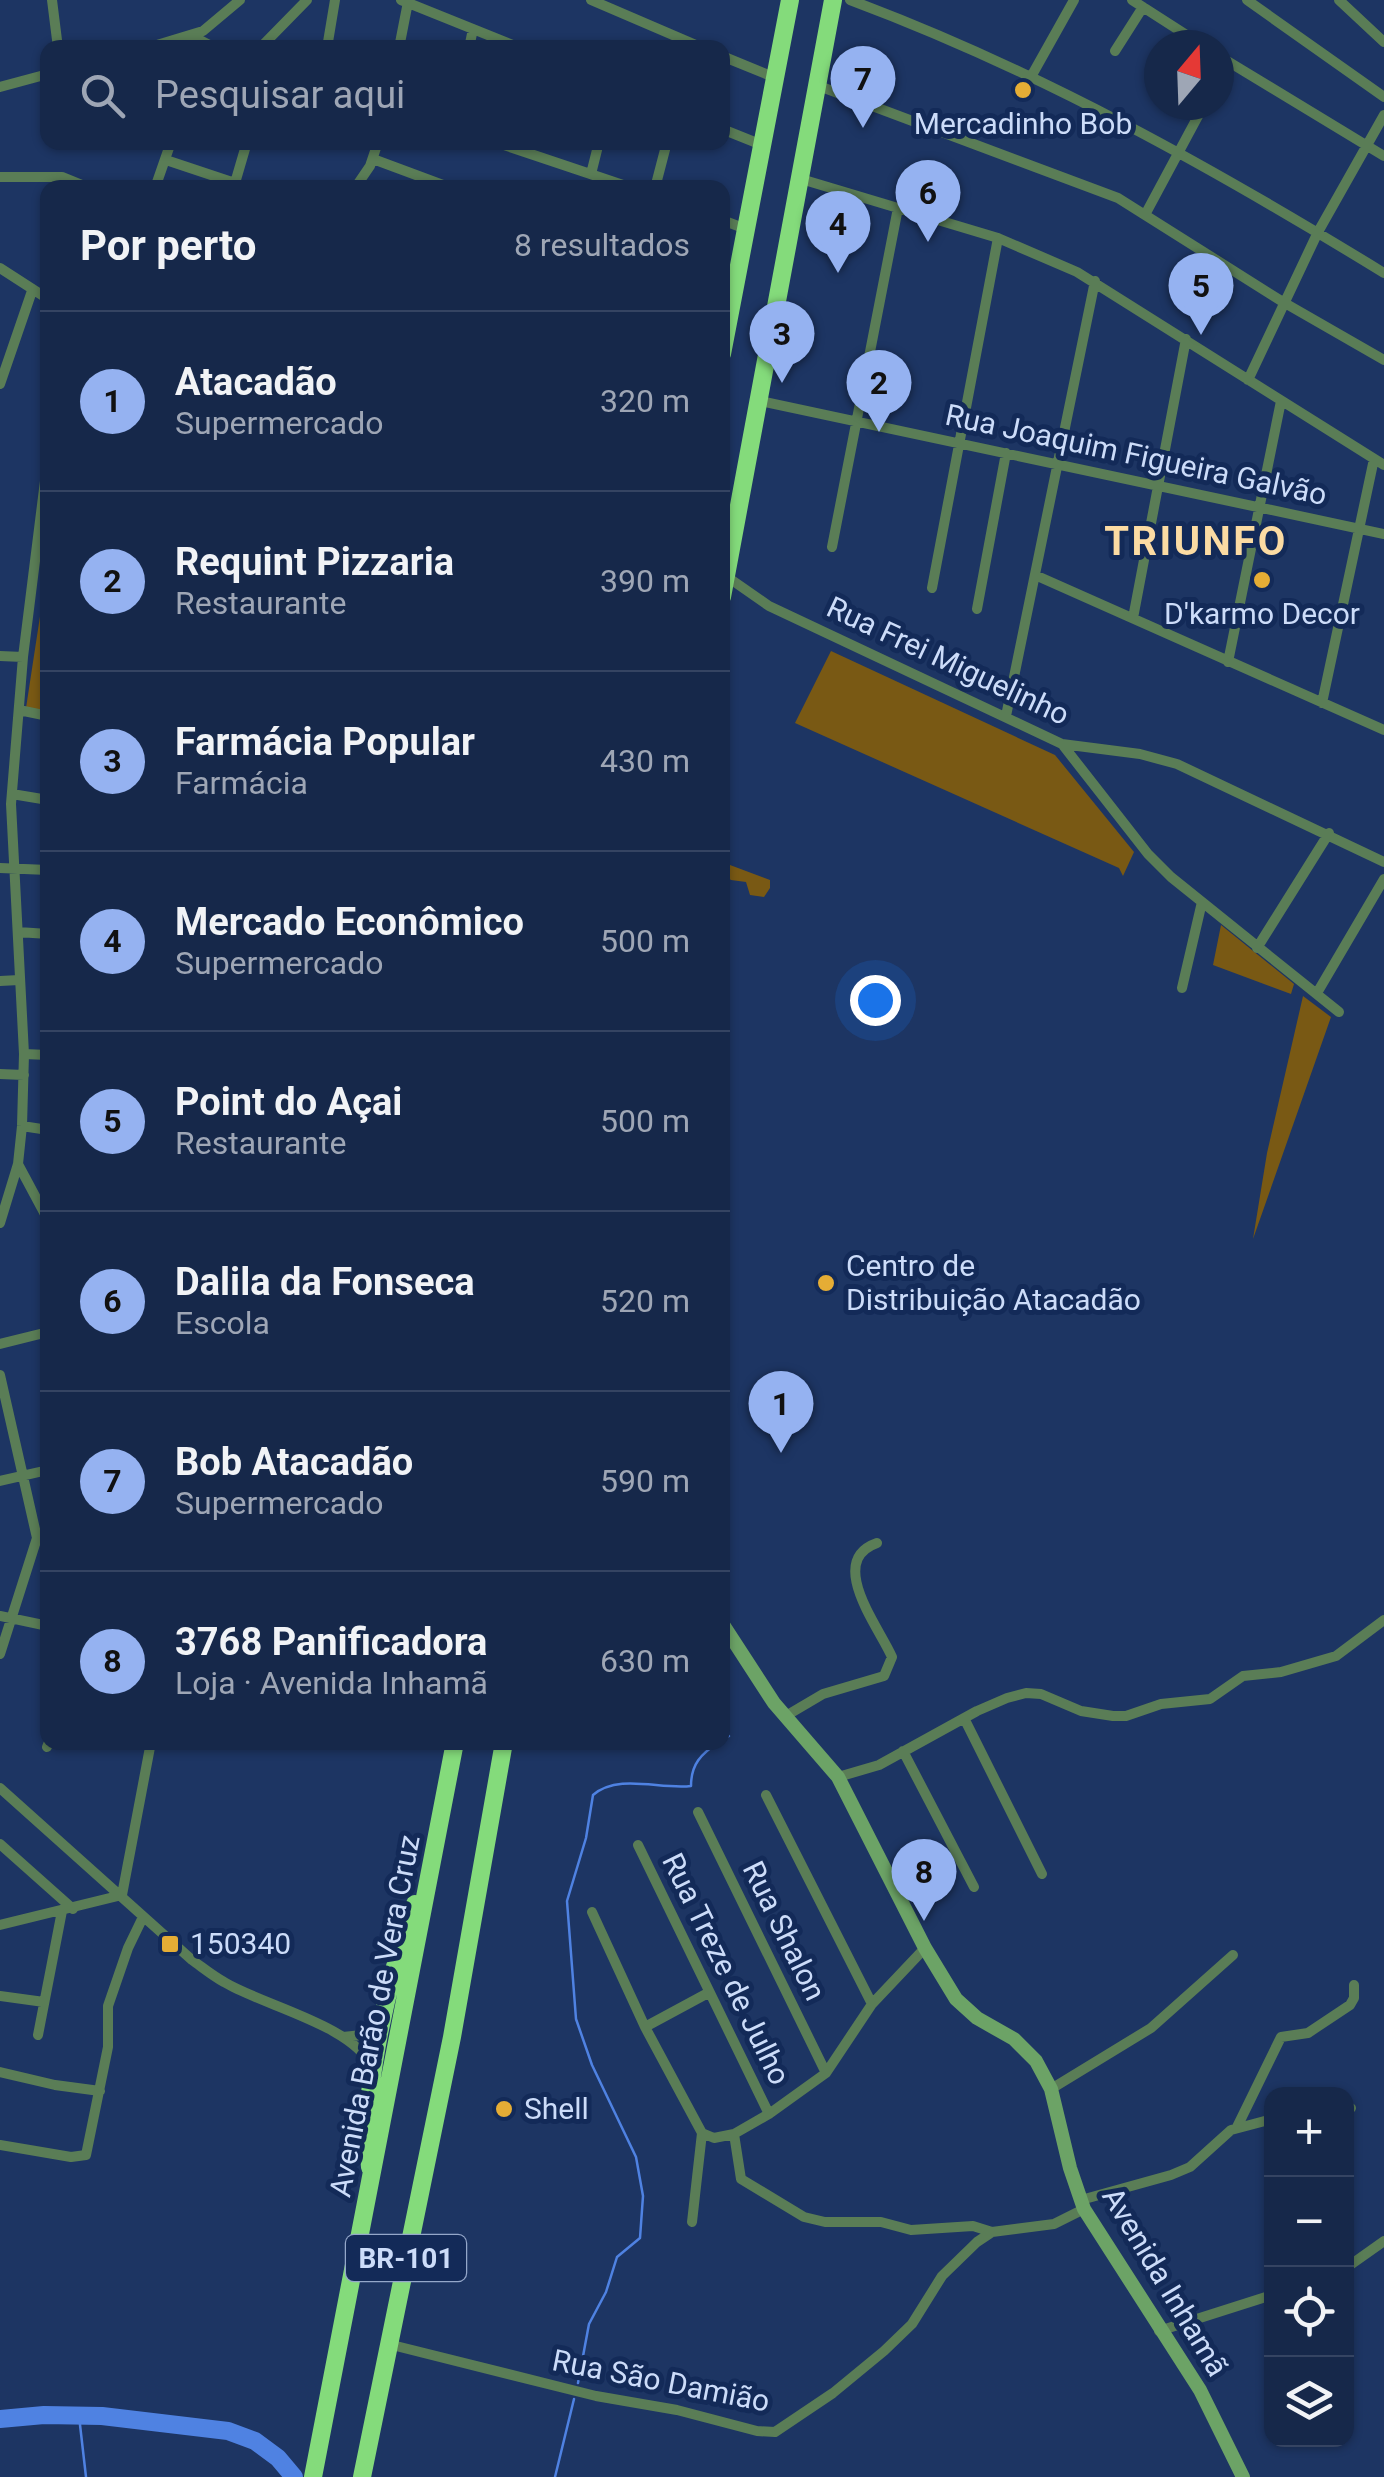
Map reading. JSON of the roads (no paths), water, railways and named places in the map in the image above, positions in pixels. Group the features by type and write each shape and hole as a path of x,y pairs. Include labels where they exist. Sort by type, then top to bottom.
{"highway":[{"path":"730,312 790,0"},
{"path":"730,555 833,0"},
{"name":"Avenida Barão de Vera Cruz","path":"313,2477 453,1750"},
{"name":"BR-101","path":"362,2477 456,2017 503,1750"},
{"path":"372,2183 366,2136 374,2073 405,1931 432,1862"}],"street":[{"path":"52,0 57,40"},
{"path":"186,40 240,0"},
{"path":"268,40 307,0"},
{"path":"328,40 336,0"},
{"path":"591,0 684,40"},
{"path":"850,0 1032,75 1177,152 1384,273"},
{"path":"1032,75 1074,0"},
{"path":"1247,0 1384,97"},
{"path":"1339,0 1384,42"},
{"path":"399,40 404,1 500,40"},
{"path":"1115,51 1138,4 1180,30"},
{"path":"471,40 473,29"},
{"path":"730,59 776,78"},
{"path":"1234,65 1384,156"},
{"path":"0,87 40,76"},
{"path":"818,86 1097,189 1146,214 1283,302 1384,360"},
{"path":"1248,380 1318,232 1384,115"},
{"path":"1146,214 1195,120"},
{"path":"730,132 762,145"},
{"path":"157,180 169,150"},
{"path":"236,180 245,150"},
{"path":"360,180 375,150"},
{"path":"531,150 600,180"},
{"path":"592,174 596,150"},
{"path":"657,180 666,150"},
{"path":"372,158 430,180"},
{"path":"166,160 229,180"},
{"path":"0,177 70,180"},
{"path":"801,179 998,238 1094,281 1379,462 1358,528 1322,703"},
{"path":"832,547 898,208"},
{"path":"730,223 746,228"},
{"path":"932,588 998,238"},
{"path":"0,268 40,294"},
{"path":"1006,716 1094,281"},
{"path":"0,384 32,291"},
{"path":"1133,618 1186,339"},
{"name":"Rua Joaquim Figueira Galvão","path":"760,401 1384,534"},
{"path":"1228,662 1281,401"},
{"path":"977,609 1006,453"},
{"path":"0,1222 18,1164 22,1126 24,1054 12,794 24,656 40,552"},
{"path":"1035,575 1384,730"},
{"name":"Rua Frei Miguelinho","path":"730,579 769,606 1062,744 1140,754 1178,764 1382,860"},
{"path":"0,656 24,656"},
{"path":"20,710 40,714"},
{"path":"1062,744 1148,854 1339,1012"},
{"path":"0,759 15,759"},
{"path":"12,794 40,799"},
{"path":"1257,948 1329,833"},
{"path":"0,868 40,870"},
{"path":"1317,993 1384,880"},
{"path":"1182,988 1202,902"},
{"path":"18,932 40,933"},
{"path":"0,981 19,980"},
{"path":"24,1054 40,1055"},
{"path":"0,1074 24,1075"},
{"path":"22,1126 40,1129"},
{"path":"18,1164 40,1205"},
{"path":"0,1344 40,1334"},
{"path":"0,1375 38,1538 0,1654"},
{"path":"0,1481 40,1472"},
{"path":"784,1717 823,1694 878,1679 888,1672 892,1657 857,1587 854,1568 861,1552 876,1543"},
{"path":"0,1616 40,1624"},
{"path":"838,1778 879,1765 990,1704 1026,1693 1042,1694 1098,1715 1126,1716 1161,1704 1210,1699 1243,1676 1280,1672 1336,1656 1384,1620"},
{"name":"Avenida Inhamã","path":"730,1635 784,1717 838,1778 925,1948 956,1998 977,2018 1027,2050 1051,2089 1082,2204 1159,2331 1200,2390 1243,2477"},
{"path":"964,1718 1042,1874"},
{"path":"122,1895 150,1750"},
{"path":"904,1751 974,1887"},
{"path":"0,1788 143,1918 224,1982 342,2037 367,2058 374,2073"},
{"path":"766,1795 872,2004"},
{"name":"Rua Shalon","path":"698,1812 826,2073"},
{"path":"0,1844 68,1910"},
{"name":"Rua Treze de Julho","path":"638,1845 770,2114"},
{"path":"0,1925 122,1895"},
{"path":"38,2035 68,1910"},
{"path":"592,1912 645,2027 702,2133 692,2222"},
{"path":"0,2145 84,2157 108,2047 108,2006 143,1918"},
{"path":"702,2133 714,2138 734,2134 770,2114 826,2073 872,2004 925,1948"},
{"path":"1051,2089 1152,2028 1233,1955"},
{"path":"734,2134 741,2179 804,2217 838,2224 880,2222 912,2230 974,2226 992,2232 1054,2224 1082,2204 1190,2167 1236,2128 1281,2038 1308,2033 1341,2012 1354,1998 1354,1986"},
{"path":"645,2027 708,1993"},
{"path":"0,1996 44,2002"},
{"path":"342,2037 382,2033"},
{"path":"0,2072 100,2091"},
{"path":"1236,2128 1264,2121"},
{"name":"Rua São Damião","path":"388,2344 596,2396 676,2410 757,2432 774,2432 833,2393 884,2351 912,2324 949,2268 992,2232"},
{"path":"1347,2267 1384,2241"},
{"path":"1159,2331 1264,2298"}],"waterway":[{"path":"578,2383 589,2324 606,2292 617,2257 640,2238 643,2196 636,2157 592,2065 576,2019 567,1901 586,1838 593,1795 615,1785 691,1786 698,1760 708,1750"},
{"path":"555,2477 574,2399"},
{"path":"79,2416 86,2477"},
{"path":"0,2419 102,2416 228,2431 255,2441 278,2458 294,2477"}],"place":[{"name":"Mercadinho Bob","path":"1023,90"},
{"name":"Bob Atacadão","path":"863,128"},
{"name":"Dalila da Fonseca","path":"928,242"},
{"name":"Mercado Econômico","path":"838,273"},
{"name":"Point do Açai","path":"1201,335"},
{"name":"Farmácia Popular","path":"782,383"},
{"name":"Requint Pizzaria","path":"879,432"},
{"name":"D'karmo Decor","path":"1262,580"},
{"name":"Centro de Distribuição Atacadão","path":"826,1283"},
{"name":"Atacadão","path":"781,1453"},
{"name":"3768 Panificadora","path":"924,1921"},
{"name":"150340","path":"170,1944"},
{"name":"Shell","path":"504,2109"}],"district":[{"name":"TRIUNFO","path":"1196,541"}]}
